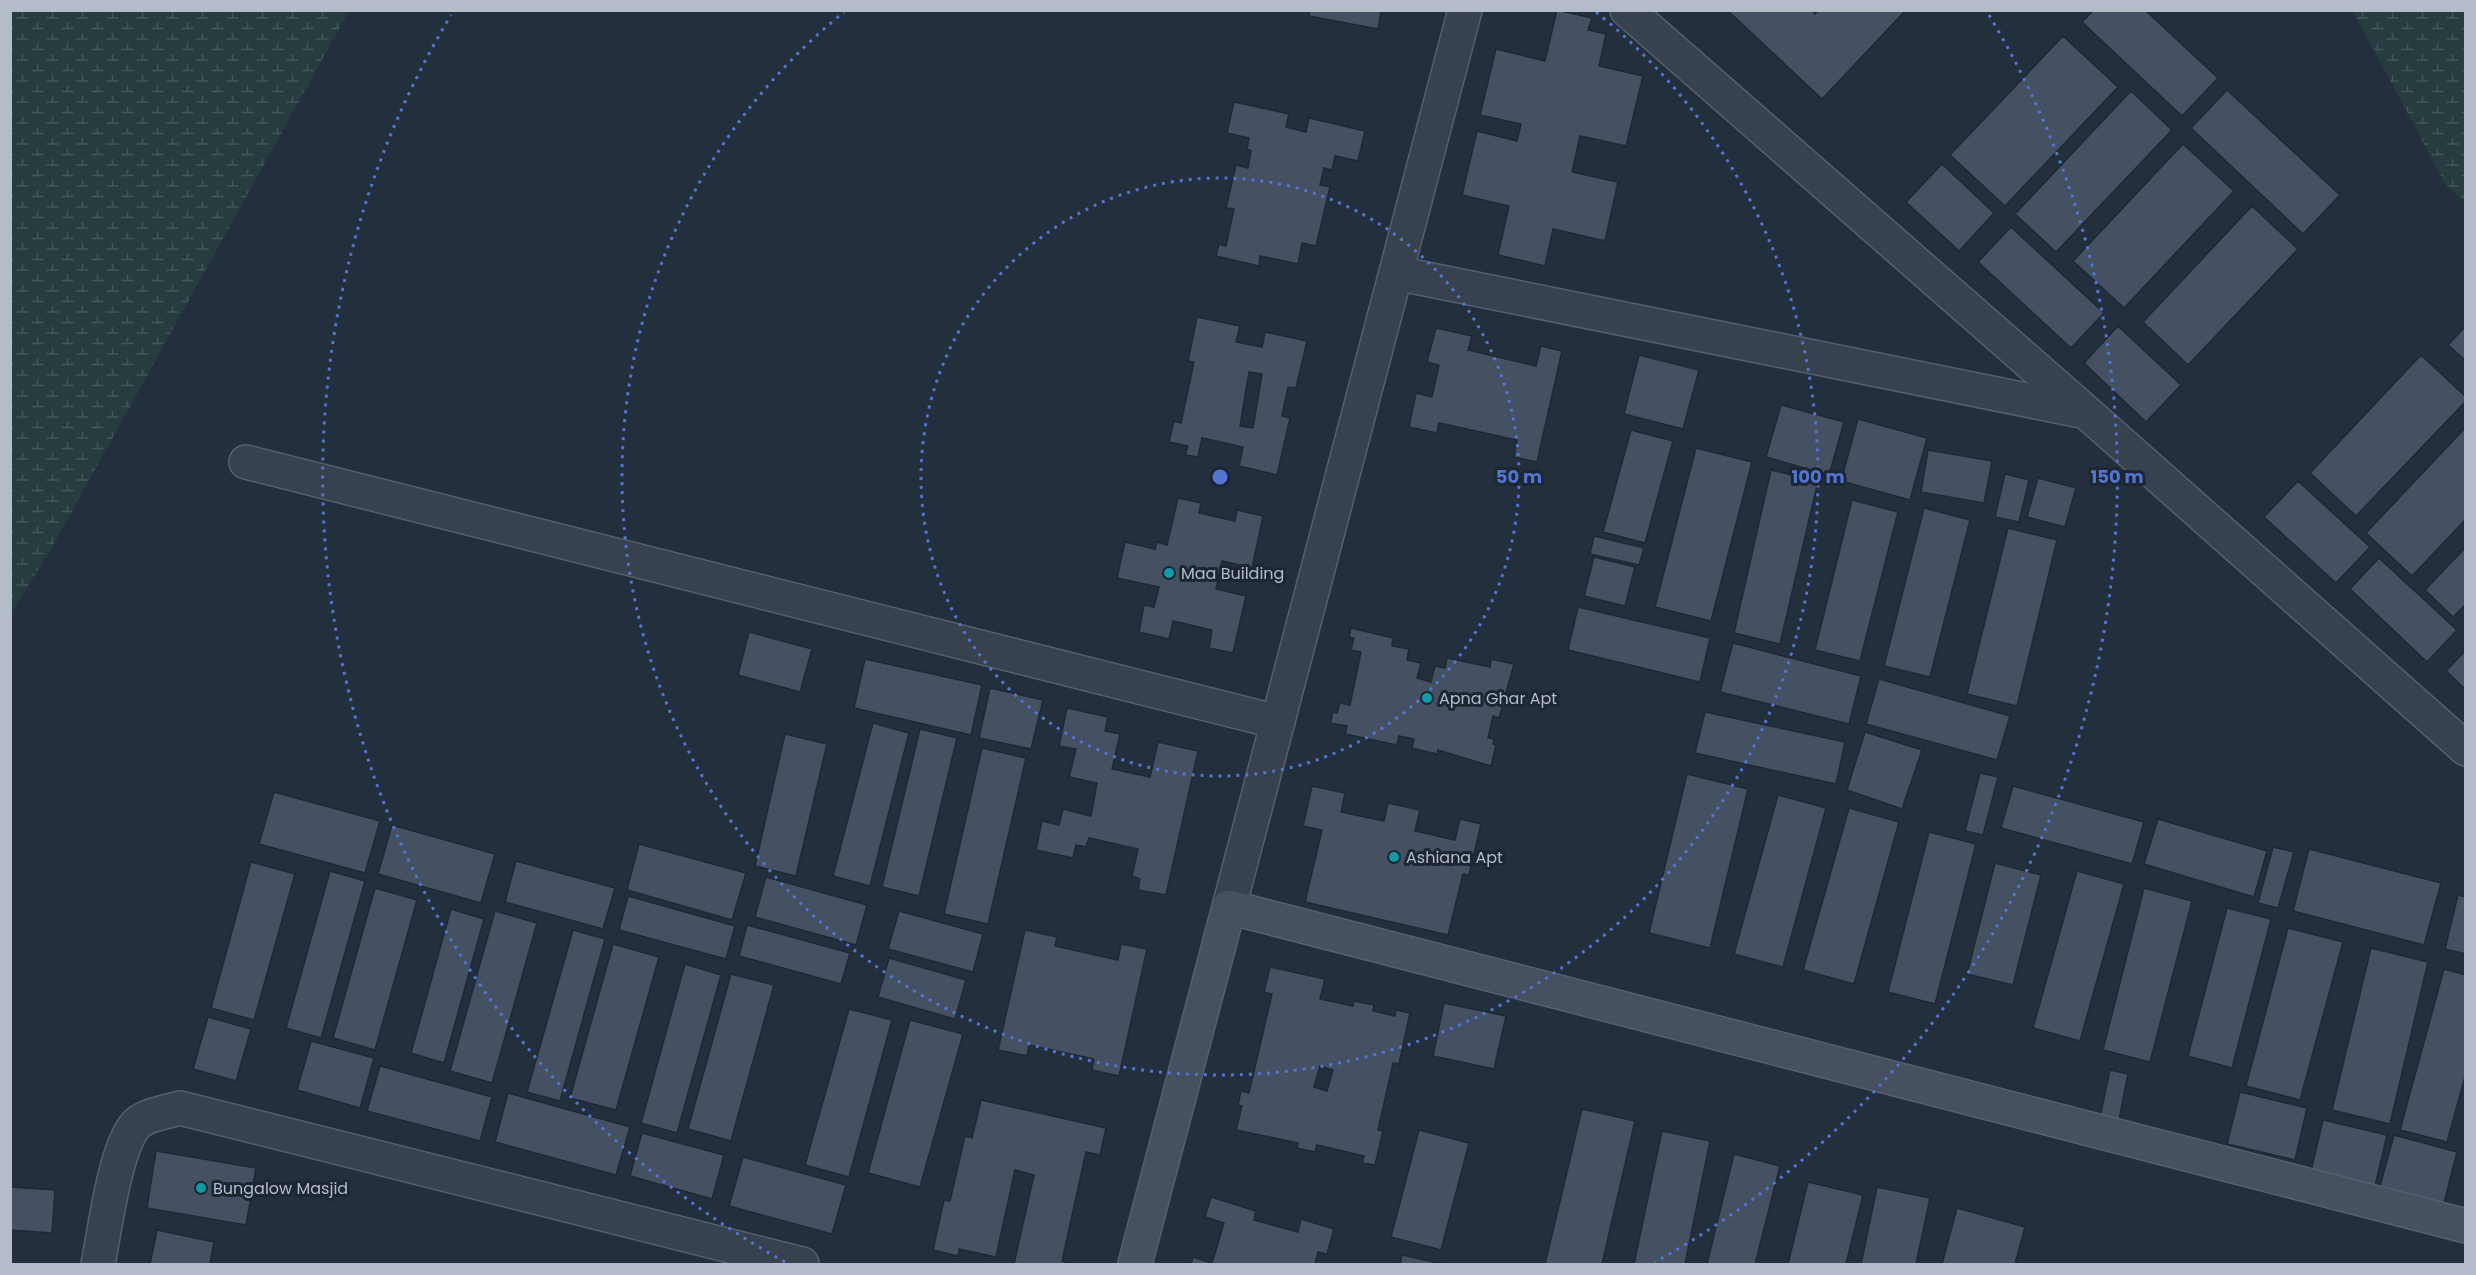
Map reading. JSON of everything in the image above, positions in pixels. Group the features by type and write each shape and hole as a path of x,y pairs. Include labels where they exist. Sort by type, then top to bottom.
{"street":[{"path":"1135,1264 1465,10"},
{"path":"1627,10 2466,749"},
{"path":"1396,273 2086,412"},
{"path":"246,462 1278,722"},
{"path":"1229,907 2466,1226"},
{"path":"98,1264 122,1150 135,1125 153,1116 180,1108 801,1264"}],"green space":[{"path":"11,10 349,11 51,549 11,613"},
{"path":"2353,11 2465,11 2465,202 2446,185"}],"building":[{"path":"1310,10 1381,10 1378,29 1309,16"},
{"path":"1557,10 1592,18 1588,30 1606,34 1599,66 1643,76 1626,146 1580,136 1572,172 1618,182 1605,241 1553,229 1545,266 1498,255 1509,206 1462,195 1477,131 1517,141 1521,124 1480,115 1496,49 1545,61"},
{"path":"1727,10 1811,10 1815,14 1819,10 1906,10 1822,99"},
{"path":"2094,10 2145,10 2218,78 2182,116 2082,22"},
{"path":"2063,36 2118,87 2005,206 1950,155"},
{"path":"2227,90 2340,195 2303,234 2191,128"},
{"path":"2131,91 2172,130 2056,252 2015,214"},
{"path":"1234,102 1289,114 1286,127 1306,132 1309,118 1365,131 1358,161 1335,156 1332,170 1324,168 1320,185 1330,187 1316,246 1302,243 1298,264 1260,256 1259,266 1216,256 1219,244 1226,246 1234,209 1226,208 1236,165 1248,168 1251,151 1247,149 1249,138 1227,133"},
{"path":"2183,144 2234,191 2124,308 2073,261"},
{"path":"1942,164 1994,213 1959,251 1906,202"},
{"path":"2252,206 2298,249 2188,365 2143,322"},
{"path":"2011,227 2104,313 2071,348 1978,262"},
{"path":"1197,317 1240,326 1236,342 1262,347 1265,332 1307,341 1296,388 1288,387 1282,416 1290,418 1277,475 1239,466 1243,447 1202,438 1198,457 1185,455 1188,446 1169,442 1174,421 1181,423 1194,362 1188,361","holes":["1249,372 1262,374 1253,428 1240,426"]},
{"path":"2118,326 2181,385 2146,422 2084,363"},
{"path":"2466,326 2466,361 2448,345"},
{"path":"1436,328 1472,336 1468,350 1536,366 1541,346 1562,351 1537,462 1514,457 1517,440 1439,423 1437,433 1409,427 1416,393 1432,397 1439,365 1427,362"},
{"path":"1639,355 1699,370 1683,429 1624,414"},
{"path":"2421,355 2466,397 2466,401 2356,516 2310,473"},
{"path":"1781,405 1844,422 1829,475 1766,457"},
{"path":"1858,419 1927,438 1910,500 1841,481"},
{"path":"2466,427 2466,519 2412,576 2366,533"},
{"path":"1631,430 1673,441 1645,543 1603,532"},
{"path":"1696,448 1752,462 1711,621 1655,607"},
{"path":"1928,450 1992,461 1984,503 1921,492"},
{"path":"1771,470 1818,481 1780,644 1734,633"},
{"path":"2005,474 2029,480 2019,522 1995,517"},
{"path":"2038,478 2076,488 2065,527 2027,517"},
{"path":"2298,481 2370,547 2336,583 2264,517"},
{"name":"Maa Building","path":"1178,498 1201,503 1199,513 1235,521 1237,510 1263,516 1252,568 1222,561 1216,589 1246,596 1233,653 1209,648 1212,630 1173,621 1169,639 1139,632 1144,605 1154,607 1159,587 1117,578 1125,542 1155,549 1157,542 1167,545"},
{"path":"1852,500 1898,512 1860,661 1815,650"},
{"path":"1924,508 1970,520 1930,677 1884,666"},
{"path":"2008,528 2057,540 2017,706 1967,694"},
{"path":"1594,536 1644,548 1639,565 1590,554"},
{"path":"2466,547 2466,604 2453,617 2425,590"},
{"path":"1594,557 1635,567 1625,606 1584,596"},
{"path":"2379,558 2457,630 2427,662 2350,589"},
{"path":"1578,607 1710,638 1700,682 1568,650"},
{"name":"Apna Ghar Apt","path":"1351,628 1393,638 1392,646 1409,649 1407,660 1421,663 1417,678 1431,682 1435,666 1445,668 1447,658 1490,667 1491,659 1514,664 1499,718 1493,716 1488,738 1494,739 1493,744 1496,745 1491,766 1438,750 1437,754 1412,748 1414,739 1399,736 1397,745 1345,734 1347,726 1330,723 1333,712 1337,713 1340,703 1350,705 1361,652 1351,650 1354,638 1349,637"},
{"path":"749,632 812,649 800,692 738,675"},
{"path":"1733,643 1861,676 1849,724 1720,692"},
{"path":"2466,650 2466,690 2446,671"},
{"path":"865,659 982,685 971,735 854,708"},
{"path":"1879,679 2010,716 1997,760 1866,724"},
{"path":"990,688 1043,700 1031,749 979,738"},
{"path":"1067,708 1108,717 1105,731 1120,734 1112,769 1150,777 1158,742 1198,751 1166,895 1138,890 1140,879 1132,876 1138,849 1089,838 1086,847 1076,845 1073,858 1036,850 1042,821 1059,825 1063,809 1091,816 1097,783 1069,777 1076,749 1059,746"},
{"path":"1705,712 1845,742 1836,784 1695,753"},
{"path":"873,723 909,733 870,886 833,876"},
{"path":"920,729 957,738 919,896 882,887"},
{"path":"1865,732 1922,750 1902,809 1847,790"},
{"path":"785,734 827,744 796,876 755,866"},
{"path":"982,748 1026,758 988,924 944,914"},
{"path":"1980,773 1998,777 1983,835 1965,831"},
{"path":"1687,774 1748,789 1710,948 1649,933"},
{"name":"Ashiana Apt","path":"1312,786 1345,793 1341,812 1384,821 1388,803 1420,810 1415,831 1455,840 1460,819 1481,824 1469,875 1463,874 1448,935 1305,902 1322,830 1303,826"},
{"path":"2013,786 2144,822 2132,864 2001,828"},
{"path":"274,792 380,821 365,873 259,844"},
{"path":"1778,795 1826,808 1783,967 1734,954"},
{"path":"1849,808 1899,822 1854,984 1803,970"},
{"path":"2158,819 2267,851 2254,897 2144,864"},
{"path":"392,825 495,854 481,903 378,874"},
{"path":"1929,832 1976,844 1935,1004 1888,992"},
{"path":"639,844 746,873 732,920 627,890"},
{"path":"2273,847 2294,852 2278,908 2258,903"},
{"path":"2309,849 2441,883 2424,945 2293,911"},
{"path":"516,861 615,888 603,929 505,902"},
{"path":"251,862 295,874 254,1020 211,1008"},
{"path":"1995,863 2041,875 2013,985 1967,974"},
{"path":"330,871 365,881 321,1038 286,1028"},
{"path":"2077,871 2124,884 2080,1041 2033,1028"},
{"path":"766,877 867,905 856,945 755,917"},
{"path":"375,888 417,900 375,1050 333,1038"},
{"path":"2144,888 2192,901 2150,1062 2103,1050"},
{"path":"2458,895 2466,897 2466,954 2445,949"},
{"path":"628,896 735,926 726,959 619,930"},
{"path":"2227,908 2271,919 2232,1068 2188,1056"},
{"path":"451,909 484,919 444,1063 411,1053"},
{"path":"495,911 537,923 492,1083 450,1071"},
{"path":"899,911 983,934 973,972 888,949"},
{"path":"747,925 850,953 841,984 739,956"},
{"path":"2288,928 2343,942 2300,1100 2246,1086"},
{"path":"573,930 605,939 560,1101 527,1092"},
{"path":"1025,930 1057,937 1055,946 1118,960 1121,944 1147,949 1119,1076 1092,1070 1094,1059 1029,1045 1027,1056 998,1050"},
{"path":"613,944 659,957 616,1110 570,1098"},
{"path":"2371,948 2428,962 2390,1124 2332,1110"},
{"path":"889,958 966,980 955,1019 878,997"},
{"path":"685,964 721,975 677,1133 641,1123"},
{"path":"1270,967 1325,979 1320,999 1353,1006 1354,1001 1374,1005 1373,1011 1395,1016 1396,1010 1410,1013 1399,1064 1393,1063 1378,1130 1383,1131 1375,1165 1362,1163 1364,1156 1317,1145 1315,1152 1297,1148 1298,1143 1236,1130 1242,1106 1238,1105 1241,1091 1249,1093 1272,994 1264,992","holes":["1320,1066 1333,1070 1327,1091 1314,1087"]},
{"path":"2444,969 2466,975 2466,1073 2447,1142 2400,1130"},
{"path":"731,974 774,985 731,1141 688,1129"},
{"path":"1444,1003 1506,1016 1494,1069 1433,1056"},
{"path":"849,1009 892,1020 849,1177 805,1165"},
{"path":"208,1017 251,1029 236,1081 193,1069"},
{"path":"910,1020 963,1034 920,1187 868,1173"},
{"path":"311,1041 374,1058 360,1108 297,1090"},
{"path":"380,1066 492,1097 480,1141 367,1111"},
{"path":"2110,1070 2128,1074 2118,1125 2099,1122"},
{"path":"2240,1092 2307,1108 2295,1160 2227,1144"},
{"path":"508,1093 630,1127 616,1175 495,1142"},
{"path":"981,1100 1106,1128 1100,1155 1086,1152 1062,1261 1072,1264 1014,1264 1034,1175 1015,1170 996,1257 959,1249 958,1256 933,1250 944,1200 950,1201 965,1136 972,1138"},
{"path":"1582,1109 1635,1121 1602,1264 1545,1264"},
{"path":"2323,1120 2387,1135 2375,1186 2311,1171"},
{"path":"1419,1130 1469,1143 1441,1250 1391,1237"},
{"path":"1662,1131 1710,1141 1685,1264 1634,1264"},
{"path":"642,1133 724,1155 712,1199 630,1176"},
{"path":"2394,1135 2457,1152 2444,1203 2380,1186"},
{"name":"Bungalow Masjid","path":"156,1151 256,1168 246,1225 147,1208"},
{"path":"1734,1154 1780,1166 1755,1264 1707,1264"},
{"path":"743,1157 846,1185 832,1234 729,1206"},
{"path":"1808,1182 1863,1195 1846,1264 1788,1264"},
{"path":"10,1187 55,1190 52,1233 10,1230"},
{"path":"1877,1187 1930,1198 1916,1264 1861,1264"},
{"path":"1211,1197 1256,1211 1254,1220 1298,1232 1301,1219 1334,1229 1327,1254 1318,1252 1315,1264 1191,1264 1193,1257 1212,1263 1224,1223 1205,1217"},
{"path":"1957,1208 2025,1227 2015,1264 1942,1264"},
{"path":"157,1230 214,1242 210,1264 150,1264"},
{"path":"1402,1255 1443,1264 1400,1264"}],"place":[{"name":"Maa Building","path":"1169,573"},
{"name":"Apna Ghar Apt","path":"1427,698"},
{"name":"Ashiana Apt","path":"1394,857"},
{"name":"Bungalow Masjid","path":"201,1188"}]}
